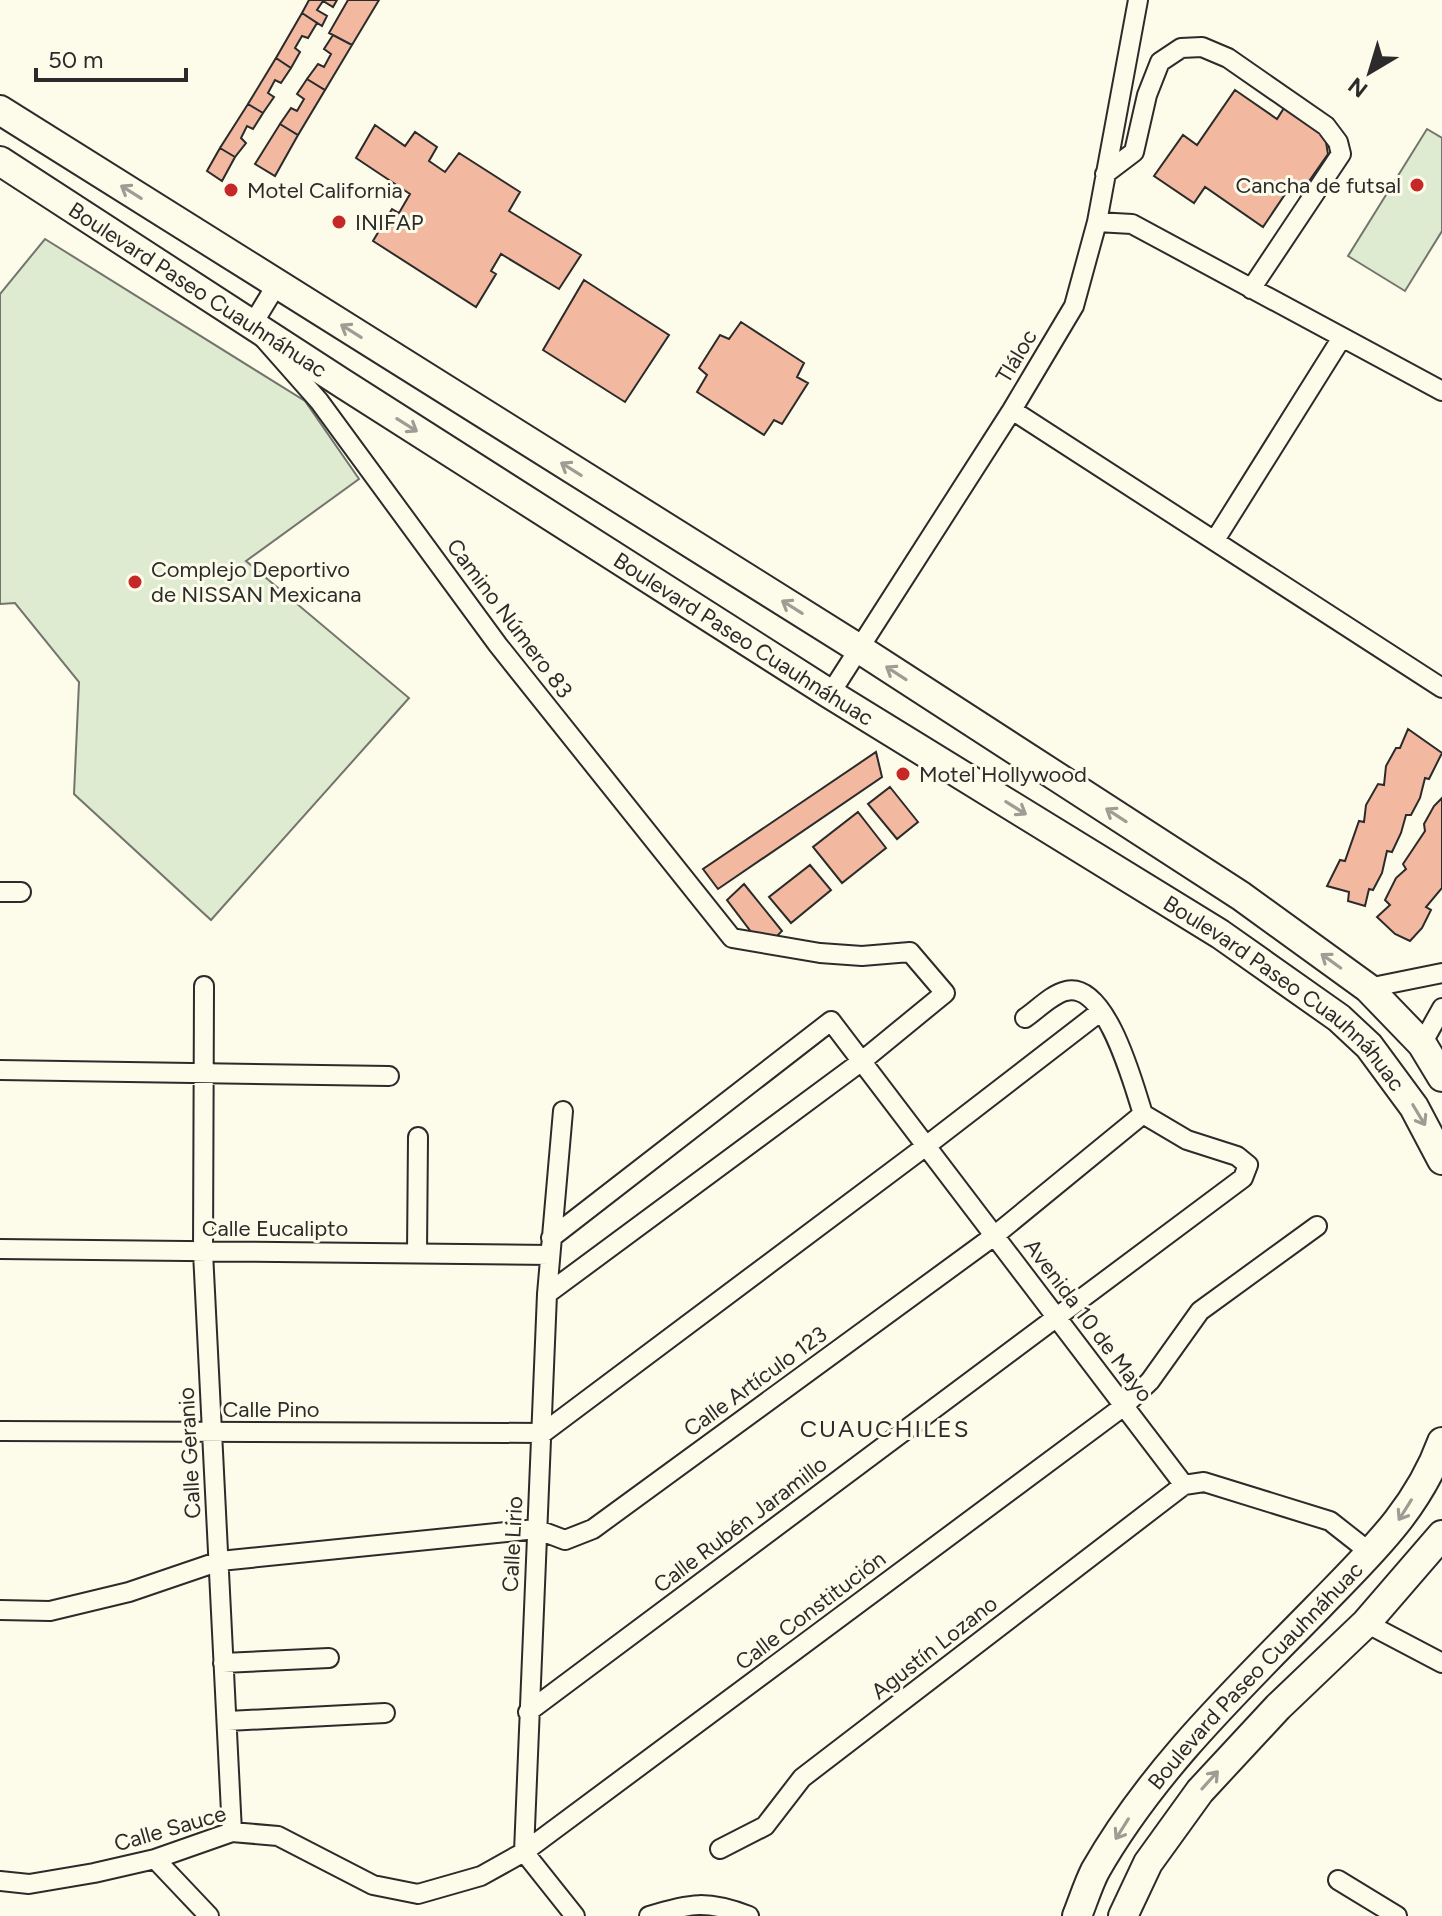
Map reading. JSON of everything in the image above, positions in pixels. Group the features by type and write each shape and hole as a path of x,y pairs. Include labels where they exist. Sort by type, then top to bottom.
{"main road":[{"name":"Boulevard Paseo Cuauhnáhuac","path":"0,110 858,648 1241,896 1368,988 1422,1044 1442,1077"},
{"name":"Boulevard Paseo Cuauhnáhuac","path":"0,161 830,694 1220,934 1339,1018 1369,1046 1414,1107 1442,1160"},
{"name":"Boulevard Paseo Cuauhnáhuac","path":"1077,1916 1094,1873 1145,1793 1233,1694 1372,1554 1400,1519 1435,1463 1442,1442"},
{"name":"Boulevard Paseo Cuauhnáhuac","path":"1123,1916 1148,1863 1200,1791 1278,1707 1366,1623 1442,1535"}],"street":[{"name":"Tláloc","path":"830,694 1012,410 1074,306 1097,222 1138,0"},
{"path":"1105,174 1134,152 1147,95 1160,62 1181,48 1202,47 1228,58 1326,126 1338,142 1341,154 1251,289"},
{"path":"1097,222 1132,224 1442,391"},
{"path":"252,325 277,284"},
{"name":"Camino Número 83","path":"252,325 319,401 498,645 732,938 820,953 862,956 910,952 945,993 862,1061"},
{"path":"1215,540 1341,339"},
{"path":"1012,410 1442,688"},
{"path":"0,892 21,892"},
{"path":"1368,988 1442,973"},
{"name":"Calle Geranio","path":"204,986 203,1252 232,1832"},
{"path":"1025,1018 1064,991 1074,991 1091,998 1123,1051 1143,1114"},
{"path":"1422,1044 1442,1008"},
{"path":"543,1433 1101,1011"},
{"name":"Avenida 10 de Mayo","path":"550,1247 831,1021 1184,1485"},
{"path":"547,1294 862,1061"},
{"path":"0,1070 389,1076"},
{"name":"Calle Lirio","path":"524,1852 547,1294 563,1111"},
{"name":"Calle Rubén Jaramillo","path":"528,1712 1243,1178 1248,1165 1237,1156 1187,1140 1143,1114"},
{"name":"Calle Artículo 123","path":"0,1610 50,1611 129,1592 220,1561 536,1529 565,1540 593,1529 994,1236 1143,1114"},
{"path":"417,1253 418,1137"},
{"name":"Calle Constitución","path":"524,1852 1124,1406 1150,1381 1200,1311 1317,1226"},
{"name":"Calle Eucalipto","path":"0,1249 417,1253 550,1247"},
{"name":"Calle Pino","path":"0,1431 543,1433"},
{"path":"1184,1485 1204,1482 1330,1521 1372,1554"},
{"name":"Agustín Lozano","path":"720,1849 765,1826 802,1778 1184,1485"},
{"path":"1366,1623 1442,1663"},
{"path":"223,1663 329,1658"},
{"path":"228,1721 385,1713"},
{"name":"Calle Sauce","path":"0,1881 29,1884 94,1873 155,1859 232,1832 278,1836 373,1885 418,1894 481,1876 524,1852"},
{"path":"524,1852 575,1916"},
{"path":"155,1859 209,1916"},
{"path":"1338,1880 1390,1914"},
{"path":"649,1916 685,1905 722,1906 749,1916"}],"green space":[{"name":"Cancha de futsal","path":"1427,129 1442,138 1442,231 1405,291 1348,256"},
{"name":"Complejo Deportivo de NISSAN Mexicana","path":"45,239 305,401 359,479 246,561 409,698 211,920 74,794 79,682 15,603 0,604 0,294"}],"building":[{"path":"309,0 337,0 333,7 323,1 317,10 327,16 322,26 302,13"},
{"path":"348,0 379,0 352,45 329,33"},
{"path":"302,13 317,23 308,38 302,36 295,48 300,52 291,68 276,58"},
{"path":"333,35 352,45 325,90 307,79 318,64 324,67 331,54 324,49"},
{"path":"276,58 291,68 281,83 275,80 268,93 274,97 263,113 248,104"},
{"path":"307,79 325,90 298,135 280,124 291,108 297,111 304,99 297,94"},
{"path":"1235,90 1277,119 1284,108 1325,136 1328,154 1300,194 1290,187 1263,227 1205,187 1194,203 1154,176 1183,135 1197,145"},
{"path":"248,104 263,113 253,129 247,126 241,138 246,143 235,157 220,148"},
{"path":"280,124 298,135 275,176 255,164"},
{"path":"375,125 405,146 415,132 437,147 429,161 445,172 459,153 520,192 509,211 581,255 559,289 501,254 491,271 496,274 476,307 373,241 392,209 399,213 410,194 356,158"},
{"path":"220,148 235,157 222,181 207,171"},
{"path":"584,280 669,335 625,402 543,350"},
{"path":"741,322 804,363 797,377 808,383 782,424 774,420 764,435 697,392 707,375 699,368 720,335 729,339"},
{"path":"1408,729 1442,753 1429,779 1425,778 1420,798 1411,815 1406,815 1392,852 1387,851 1382,873 1373,890 1369,889 1365,906 1348,901 1349,892 1327,886 1340,860 1345,861 1359,821 1364,822 1366,805 1378,784 1384,785 1386,766 1396,748 1400,748"},
{"path":"876,752 882,777 718,889 703,869"},
{"path":"890,787 918,822 897,839 868,804"},
{"path":"1442,798 1442,888 1426,907 1431,910 1422,928 1410,941 1395,934 1377,917 1390,905 1385,900 1396,878 1406,869 1403,864 1425,831 1424,824 1434,806"},
{"path":"858,812 886,848 842,883 813,847"},
{"path":"810,865 831,890 791,923 769,897"},
{"path":"744,884 782,931 774,939 755,937 727,900"}],"place":[{"name":"Cancha de futsal","path":"1417,185"},
{"name":"Motel California","path":"231,190"},
{"name":"INIFAP","path":"339,222"},
{"name":"Complejo Deportivo de NISSAN Mexicana","path":"135,582"},
{"name":"Motel Hollywood","path":"903,774"}],"district":[{"name":"CUAUCHILES","path":"885,1429"}]}
